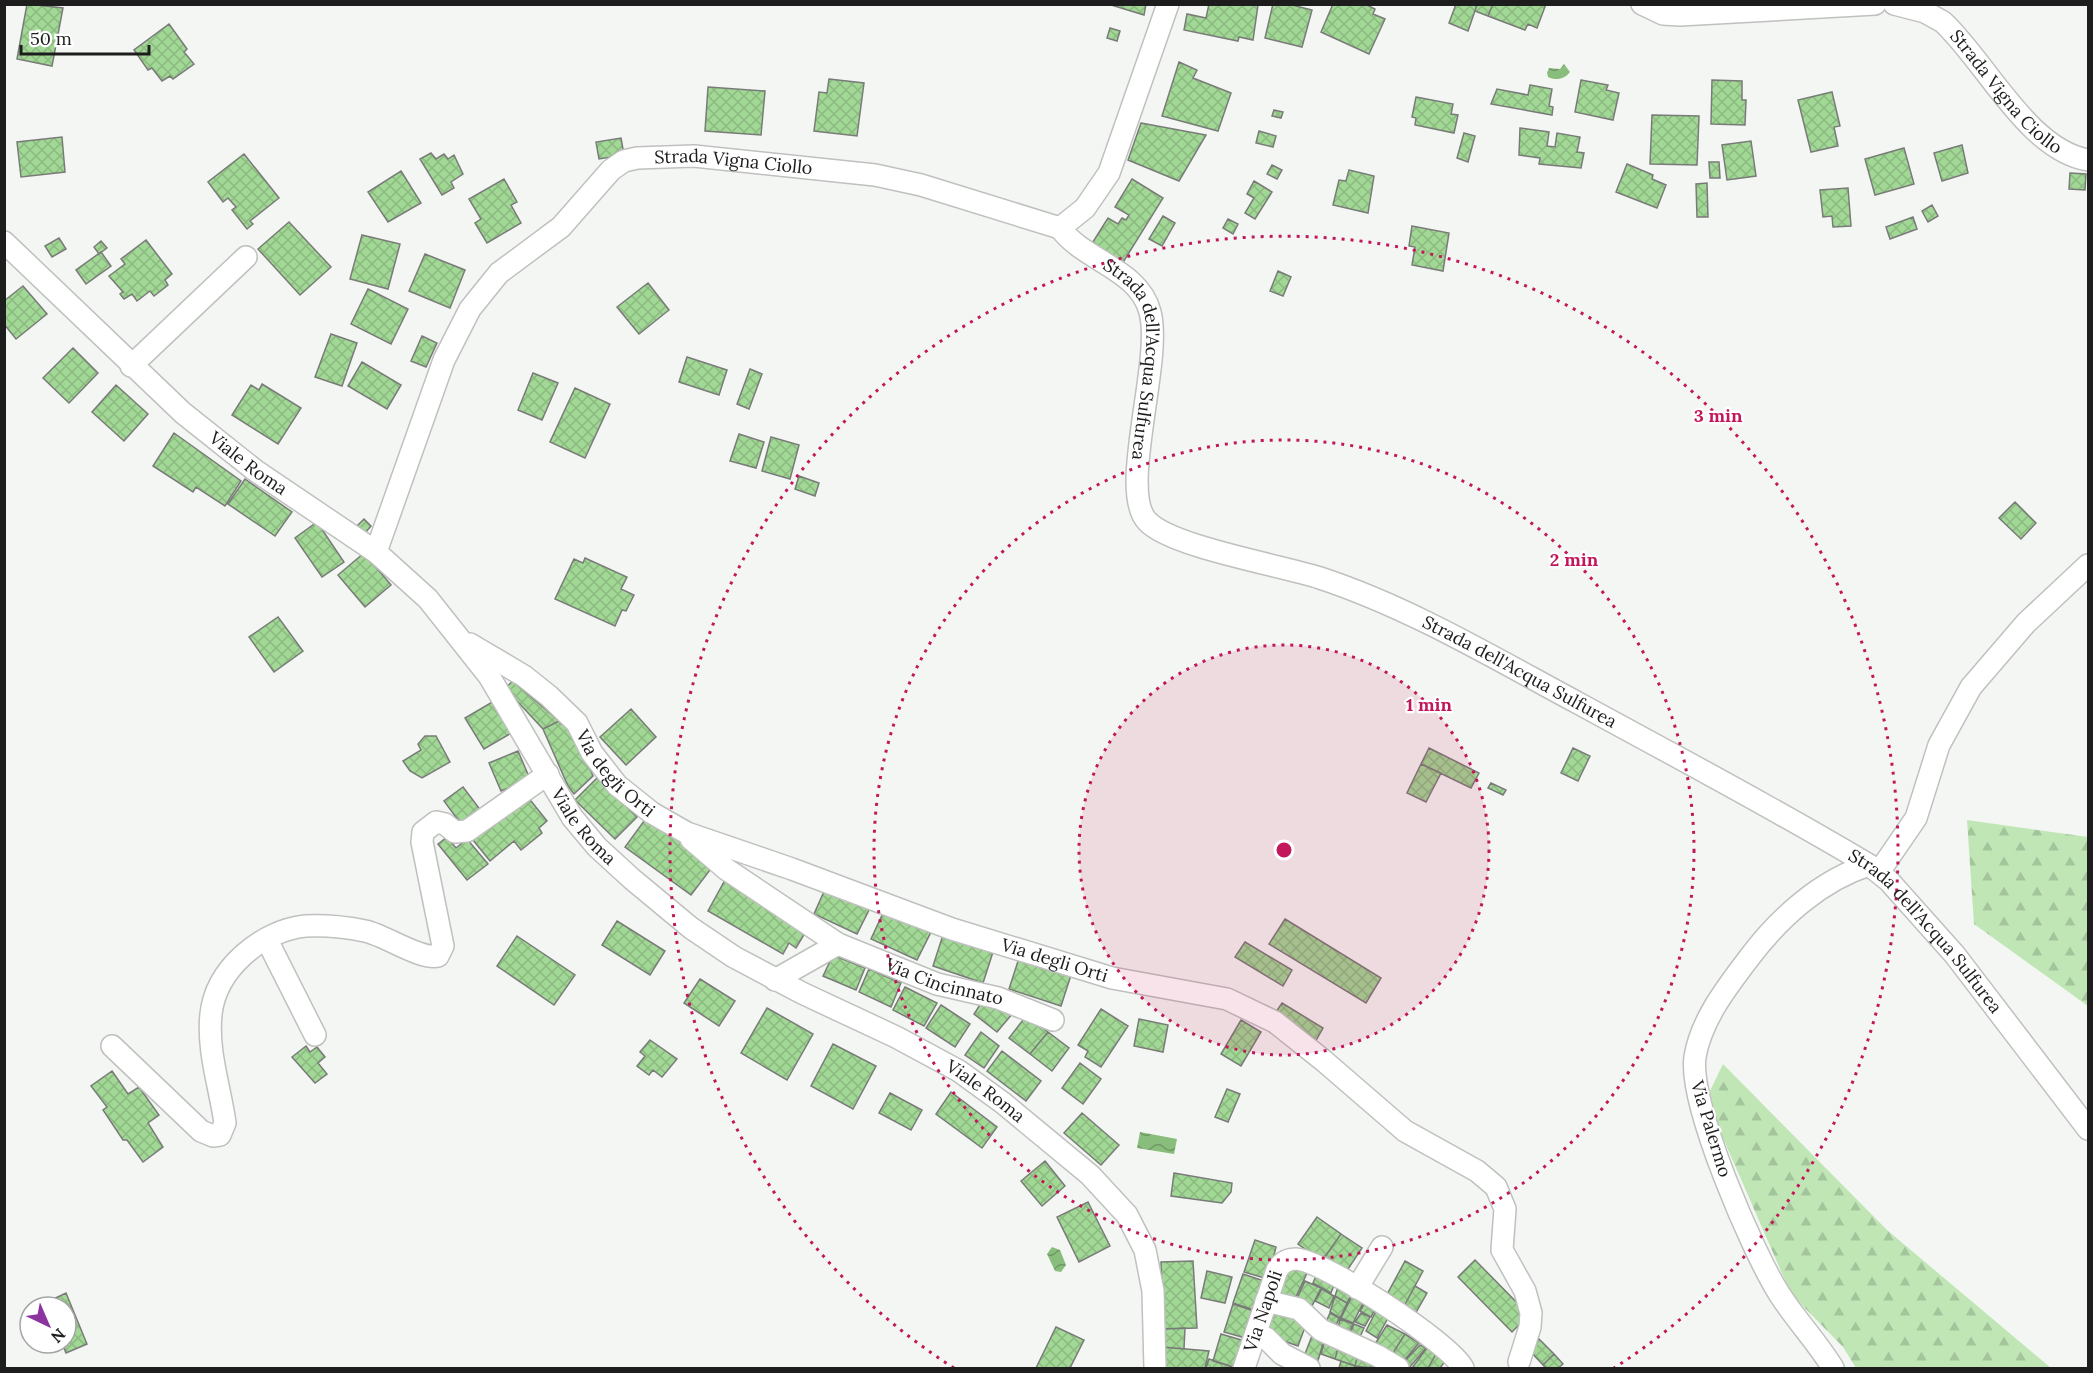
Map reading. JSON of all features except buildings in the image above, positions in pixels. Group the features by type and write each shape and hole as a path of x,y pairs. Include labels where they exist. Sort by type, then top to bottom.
{"street":[{"path":"1060,228 1084,208 1109,173 1168,4"},
{"path":"1642,4 1663,14 1690,15 1875,4"},
{"name":"Strada Vigna Ciollo","path":"1894,4 1924,12 1943,22 2036,130 2062,150 2088,160"},
{"name":"Strada Vigna Ciollo","path":"376,552 444,360 470,309 499,273 561,227 611,170 624,161 637,158 694,156 875,176 921,186 1060,228"},
{"name":"Strada dell'Acqua Sulfurea","path":"1060,228 1077,245 1131,282 1148,304 1153,346 1137,488 1140,511 1155,528 1188,543 1339,585 1423,620 1874,868 1966,968 2040,1069 2088,1129"},
{"name":"Viale Roma","path":"4,242 131,366 233,454 376,552 428,599 496,687 572,817 607,857 698,934 775,980 882,1030 959,1071 1004,1103 1102,1186 1132,1223 1145,1250 1153,1291 1155,1368"},
{"path":"131,366 246,256"},
{"path":"1874,868 1916,818 1939,745 1971,687 2026,624 2088,566"},
{"name":"Via degli Orti","path":"461,639 524,676 549,696 577,723 592,753 617,785 652,813 679,829 952,929 1113,978 1227,999 1275,1022 1405,1131 1477,1171 1500,1193 1505,1209 1502,1250 1527,1296 1531,1313 1530,1328 1519,1362"},
{"path":"112,1046 194,1125 207,1134 220,1135 225,1123 211,1047 211,1016 219,984 230,968 267,940 298,928 334,927 366,931 423,954 438,956 443,946 422,842 423,832 436,822 445,824 455,832 467,831 548,774"},
{"name":"Via Cincinnato","path":"679,829 726,869 838,944 937,984 998,998 1053,1020"},
{"name":"Via Palermo","path":"1833,1368 1779,1294 1759,1258 1726,1179 1702,1108 1694,1064 1701,1036 1710,1015 1766,938 1814,893 1842,875 1874,868"},
{"path":"267,940 315,1035"},
{"path":"775,980 838,944"},
{"path":"1382,1246 1357,1288 1450,1352 1463,1368"},
{"name":"Via Napoli","path":"1244,1368 1279,1266 1289,1260 1308,1263 1357,1288"},
{"path":"1266,1301 1299,1310 1321,1330 1378,1356 1398,1368"},
{"path":"1266,1338 1282,1354 1309,1368"}],"green space":[{"path":"1967,820 2088,837 2088,1006 1974,924"},
{"path":"1723,1064 1887,1230 2051,1368 1856,1368 1843,1347 1791,1294 1706,1099"}],"water":[{"path":"1564,64 1570,72 1568,74 1557,79 1548,77 1549,68 1560,69"},
{"path":"1140,1132 1177,1139 1174,1154 1137,1148"},
{"path":"1052,1247 1060,1250 1066,1265 1061,1272 1055,1271 1047,1254"}]}
